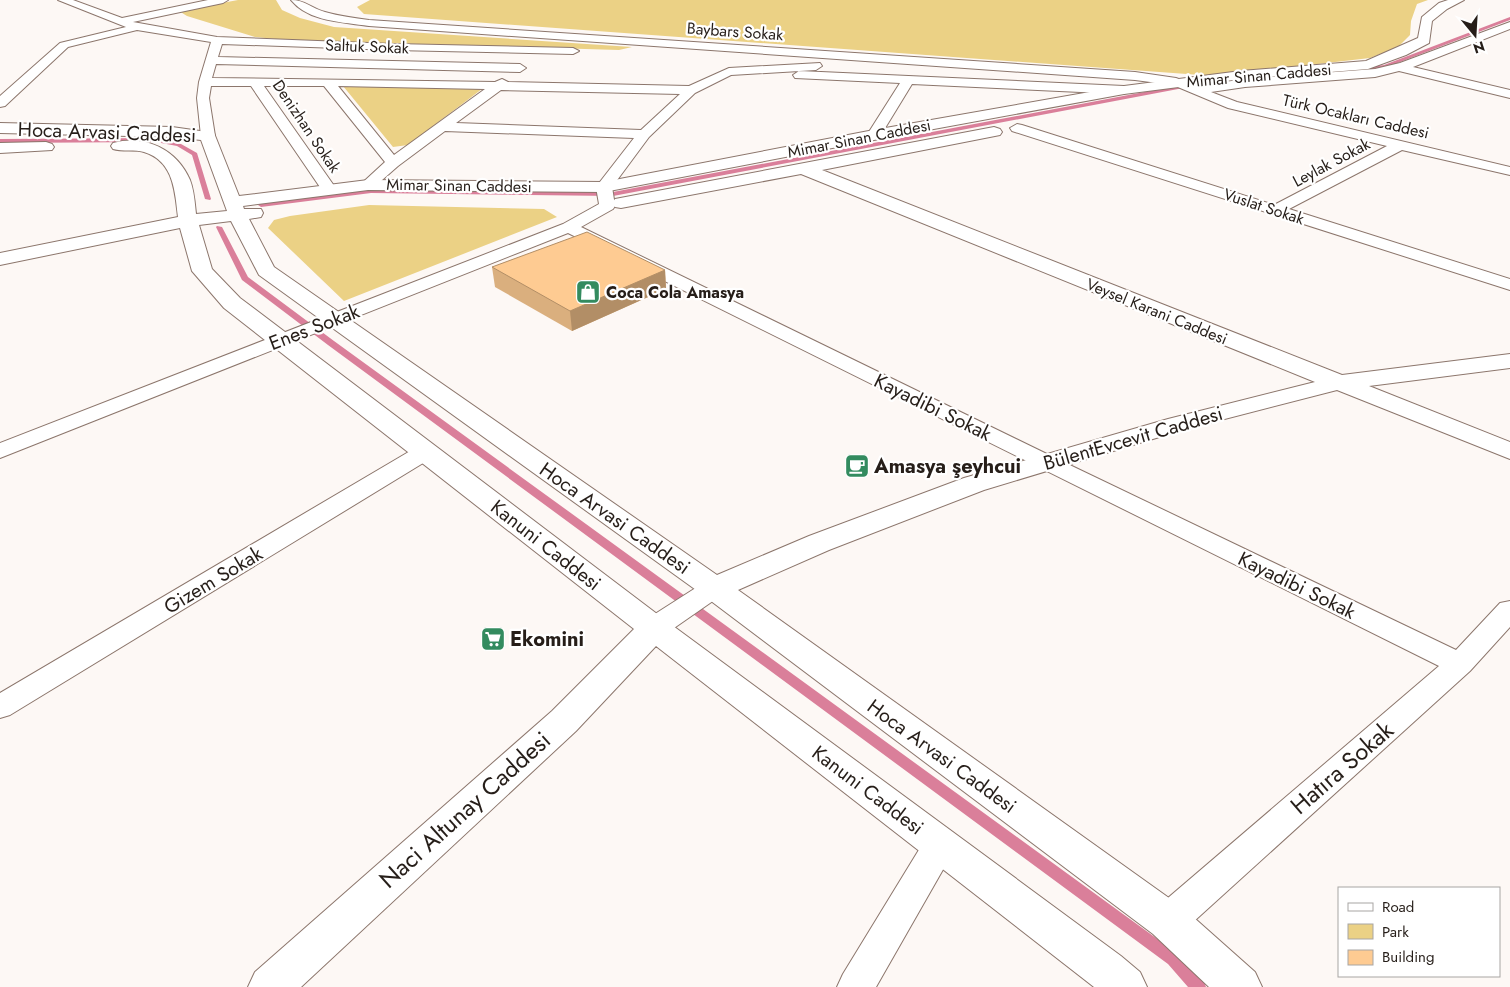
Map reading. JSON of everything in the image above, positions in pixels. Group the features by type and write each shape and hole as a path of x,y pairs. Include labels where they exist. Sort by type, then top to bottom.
{"street":[{"path":"63,0 137,27 217,40 385,47 588,52"},
{"path":"120,21 223,0"},
{"name":"Baybars Sokak","path":"296,0 301,6 326,16 370,23 925,60 1135,76 1176,82"},
{"name":"Mimar Sinan Caddesi","path":"0,259 188,221 235,209 368,184 604,187 874,135 1124,90 1176,82 1368,65 1401,52 1424,40 1426,20 1443,6 1458,0"},
{"path":"1196,91 1244,83 1375,73 1399,67 1510,25"},
{"path":"0,103 64,45 137,27"},
{"path":"208,136 203,98 205,82 213,60 217,40"},
{"path":"615,52 651,53 725,47"},
{"path":"368,184 393,163 542,51"},
{"name":"Saltuk Sokak","path":"213,60 520,68"},
{"path":"607,206 604,187 644,134 691,90 729,72 925,60"},
{"path":"1399,67 1510,94"},
{"path":"729,72 1124,90"},
{"path":"874,135 909,79"},
{"path":"205,82 328,82 691,90"},
{"name":"Denizhan Sokak","path":"255,82 329,190"},
{"path":"328,82 393,163"},
{"name":"Türk Ocakları Caddesi","path":"1176,82 1233,105 1510,171"},
{"name":"Mimar Sinan Caddesi","path":"1083,114 1196,91"},
{"name":"Mimar Sinan Caddesi","path":"578,205 607,206 1046,122"},
{"path":"441,127 644,134"},
{"name":"Hoca Arvasi Caddesi","path":"0,128 172,132 208,136 235,209 254,252 266,271 714,588 1168,921 1240,987"},
{"name":"Vuslat Sokak","path":"1018,128 1510,285"},
{"name":"Leylak Sokak","path":"1276,210 1402,144"},
{"name":"Kanuni Caddesi","path":"0,148 126,146 146,147 160,153 170,162 182,181 188,221 202,270 232,303 654,628 1106,970 1125,987"},
{"name":"Veysel Karani Caddesi","path":"804,169 1510,451"},
{"name":"Mimar Sinan Caddesi","path":"235,209 339,201 401,199 529,203"},
{"name":"Enes Sokak","path":"0,451 569,227 607,206"},
{"name":"Kayadibi Sokak","path":"569,227 1460,664"},
{"name":"BülentEvcevit Caddesi","path":"714,588 828,539 974,484 1177,424 1338,382 1510,361"},
{"name":"Gizem Sokak","path":"0,707 425,452"},
{"path":"654,628 714,588"},
{"name":"Hatıra Sokak","path":"1168,921 1460,664 1510,610"},
{"name":"Naci Altunay Caddesi","path":"270,987 564,721 654,628"},
{"path":"856,987 940,845"}],"green space":[{"path":"238,0 276,0 282,10 300,18 334,27 632,47 619,50 286,40 255,37 187,16 179,11"},
{"path":"370,0 1428,0 1417,4 1411,21 1410,35 1398,47 1370,58 1214,76 364,14 357,7"},
{"path":"343,86 482,89 408,145 393,147"},
{"path":"369,205 544,209 557,217 344,301 268,228 274,220 290,216"}],"building":[{"path":"587,232 665,270 570,311 492,267"}],"waterway":[{"path":"1293,75 1357,71 1385,66 1510,18"},
{"path":"261,205 371,191 613,194 1192,85"},
{"path":"0,141 156,140 179,145 195,154 208,199"},
{"path":"219,227 245,278 331,343 1173,959 1198,987"}],"place":[{"name":"Coca Cola Amasya","path":"588,292"},
{"name":"Amasya şeyhcui","path":"857,466"},
{"name":"Ekomini","path":"493,639"}]}
